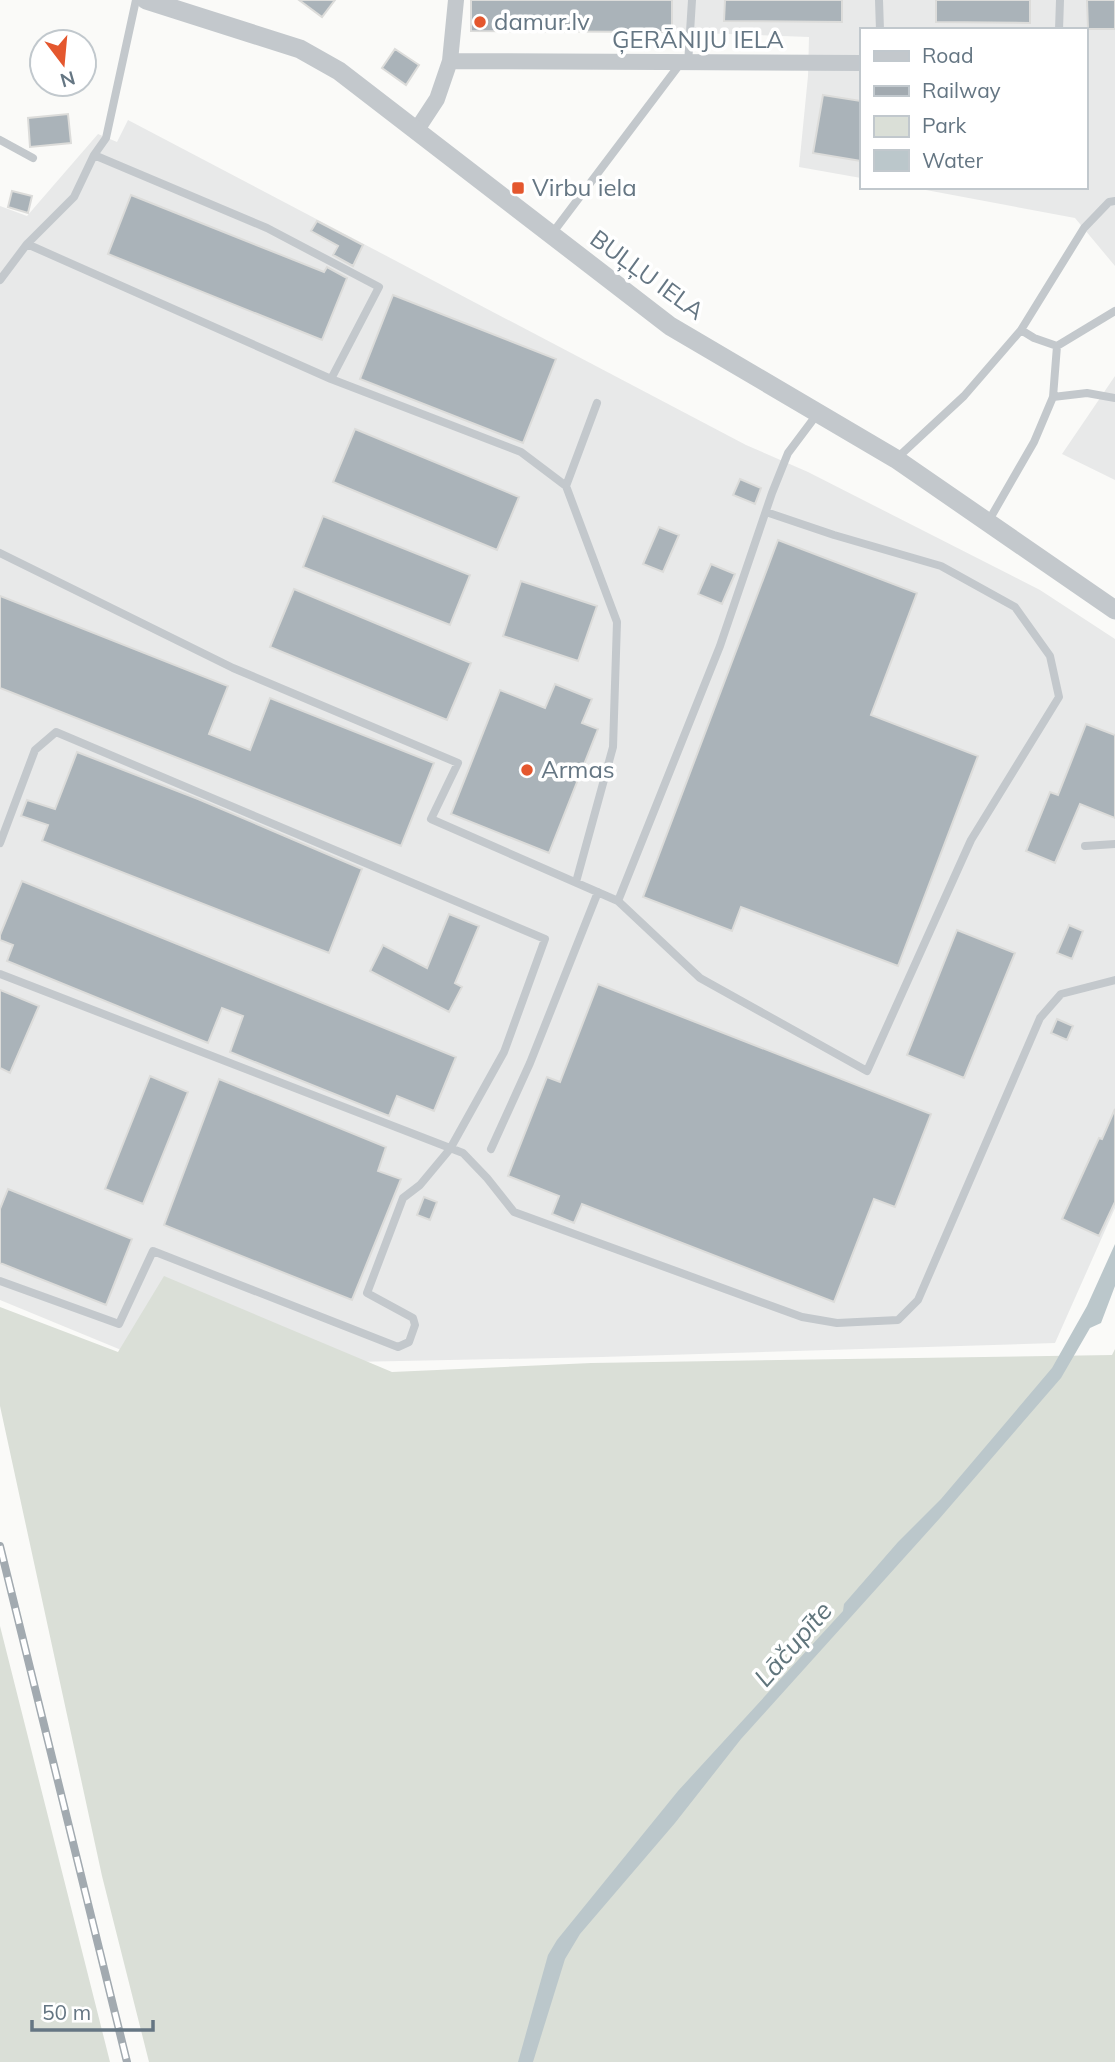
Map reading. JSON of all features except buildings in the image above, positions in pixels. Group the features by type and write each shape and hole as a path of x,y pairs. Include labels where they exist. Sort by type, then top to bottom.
{"street":[{"name":"BUĻĻU IELA","path":"146,0 300,49 339,71 670,326 896,459 1115,610"},
{"path":"416,131 437,99 450,61 456,0"},
{"name":"ĢERĀNIJU IELA","path":"450,61 860,63"}],"lane":[{"path":"0,280 27,244 74,197 94,155 106,138 136,0"},
{"path":"551,235 684,64 692,0"},
{"path":"879,0 880,28"},
{"path":"1059,28 1060,0"},
{"path":"0,140 33,158"},
{"path":"94,155 267,228 379,287 331,379"},
{"path":"896,459 964,396 1021,330 1084,228 1101,209 1115,201"},
{"path":"27,244 331,379 521,452 566,486 617,622 613,747 576,882"},
{"path":"1057,346 1115,311"},
{"path":"1021,330 1057,346"},
{"path":"987,524 1034,442 1053,397 1057,346"},
{"path":"1053,397 1087,393 1115,398"},
{"path":"566,486 597,403"},
{"path":"618,901 720,646 788,453 819,412"},
{"path":"0,553 233,668 458,763 431,818 618,901 701,978 867,1071 971,840 1059,697 1050,656 1016,607 941,566 766,512"},
{"path":"0,843 35,750 56,732 545,939 505,1052 450,1149 420,1185 403,1198 367,1293 413,1318 415,1325 409,1342 398,1347 153,1251 119,1324 0,1281"},
{"path":"1085,846 1115,844"},
{"path":"491,1149 530,1063 598,892"},
{"path":"0,974 463,1153 488,1178 514,1212 802,1317 837,1323 898,1320 918,1300 1040,1018 1061,994 1115,981"}],"shaded area":[{"path":"471,0 1115,0 1115,266 1075,218 921,189 1087,189 1087,28 860,28 860,178 799,167 809,37 672,32 471,31"},
{"path":"128,120 746,445 808,472 1040,590 1115,639 1115,1208 1055,1343 602,1357 160,1366 0,1300 0,206 27,216 98,134 117,142"},
{"path":"1115,376 1115,480 1062,454"}],"green space":[{"path":"164,1276 392,1372 591,1363 1112,1355 1115,1349 1115,2062 149,2062 102,1876 0,1406 0,1307 118,1352"},
{"path":"0,1626 110,2062 0,2062"}],"water":[{"name":"Lāčupīte","path":"1115,1244 1115,1286 1101,1323 1090,1328 1061,1378 940,1518 741,1739 675,1823 580,1934 565,1959 533,2062 518,2062 548,1955 557,1940 678,1791 843,1611 844,1604 898,1542 941,1499 1052,1368 1087,1306"}],"railway":[{"path":"0,1546 127,2062"}],"place":[{"name":"damur.lv","path":"480,22"},
{"name":"Virbu iela","path":"518,188"},
{"name":"Armas","path":"527,770"}]}
